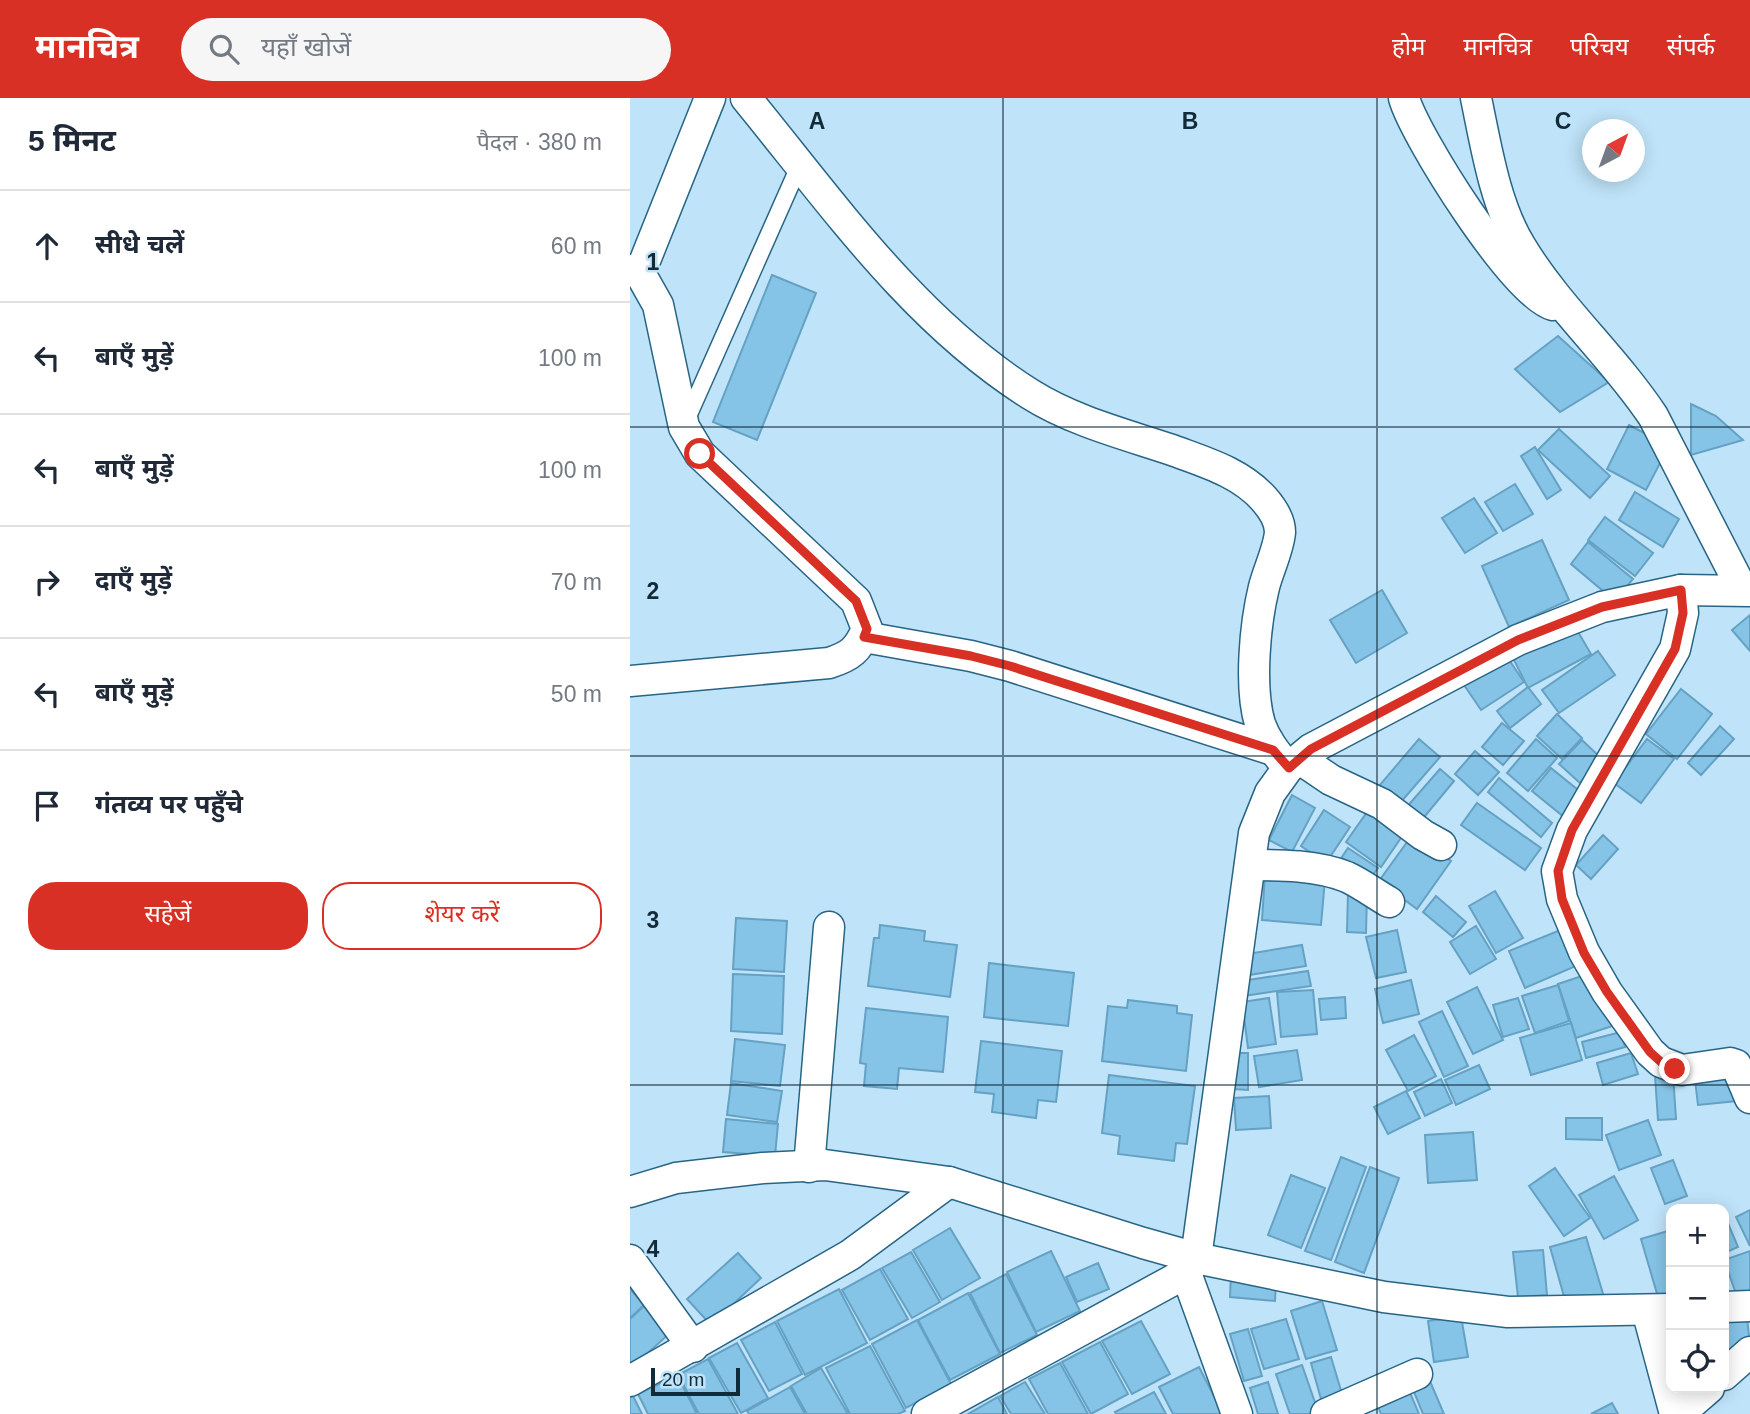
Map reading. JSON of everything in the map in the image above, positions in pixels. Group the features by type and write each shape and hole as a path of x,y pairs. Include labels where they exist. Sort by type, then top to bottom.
{"street":[{"path":"630,681 829,663 846,658 856,649 867,629 856,601 700,454 684,427 658,305 635,271 710,98"},
{"path":"746,98 894,278 947,331 988,364 1029,393 1064,413 1216,466 1249,485 1264,498 1274,513 1280,531 1263,590 1255,639 1256,704 1260,724 1287,759"},
{"path":"1404,98 1408,112 1461,199 1517,278 1546,303 1566,309"},
{"path":"1237,1414 1191,1265 1254,834 1287,759 1311,749 1518,640 1602,607 1681,590 1746,590 1653,416 1635,390 1566,309 1521,247 1500,200 1476,98"},
{"path":"1681,590 1683,613 1675,649 1572,830 1558,871 1562,899 1584,953 1607,992 1650,1052 1661,1062 1682,1070 1730,1063 1736,1065 1750,1098"},
{"path":"864,637 971,656 1010,666 1287,759 1382,804 1441,845"},
{"path":"1250,865 1284,865 1324,871 1345,877 1389,902"},
{"path":"809,1167 829,927"},
{"path":"630,1192 676,1178 763,1168 825,1166 949,1182 1130,1239 1191,1265 1384,1297 1494,1310 1659,1310 1677,1414 1703,1393"},
{"path":"630,1381 850,1255 949,1182"},
{"path":"630,1259 693,1347"},
{"path":"927,1414 1191,1265"},
{"path":"1729,1307 1750,1306"},
{"path":"1729,1371 1750,1352"},
{"path":"1325,1414 1417,1374"}],"lane":[{"path":"684,427 800,164"}],"building":[{"path":"772,275 816,293 757,440 713,422"},
{"path":"1558,336 1609,382 1560,412 1515,369"},
{"path":"1691,404 1716,416 1743,440 1691,455"},
{"path":"1629,425 1669,446 1646,490 1607,469"},
{"path":"1559,429 1610,476 1590,498 1538,450"},
{"path":"1535,447 1561,490 1547,499 1521,456"},
{"path":"1515,484 1533,514 1503,531 1485,502"},
{"path":"1635,492 1679,519 1663,547 1619,520"},
{"path":"1474,498 1497,533 1465,553 1442,518"},
{"path":"1605,517 1653,553 1635,576 1588,540"},
{"path":"1542,540 1569,600 1509,627 1482,566"},
{"path":"1588,542 1633,579 1615,601 1571,564"},
{"path":"1382,590 1407,633 1356,663 1330,620"},
{"path":"1750,615 1750,651 1732,630"},
{"path":"1577,630 1591,654 1528,688 1510,652 1539,637 1544,647"},
{"path":"1503,651 1524,682 1481,710 1460,679"},
{"path":"1598,651 1615,675 1559,713 1542,690"},
{"path":"1528,687 1541,704 1510,728 1497,711"},
{"path":"1681,689 1712,714 1677,759 1646,734"},
{"path":"1557,714 1582,738 1562,759 1537,736"},
{"path":"1502,723 1524,741 1503,765 1482,747"},
{"path":"1720,726 1734,739 1701,775 1688,763"},
{"path":"1419,739 1440,757 1400,803 1379,786"},
{"path":"1536,739 1557,758 1528,791 1507,773"},
{"path":"1647,739 1674,759 1641,803 1614,783"},
{"path":"1582,740 1602,759 1580,783 1559,764"},
{"path":"1475,751 1499,772 1478,795 1455,774"},
{"path":"1551,768 1583,794 1564,817 1532,791"},
{"path":"1440,769 1454,781 1420,822 1405,809"},
{"path":"1499,778 1552,823 1541,837 1488,792"},
{"path":"1292,795 1315,808 1292,852 1269,840"},
{"path":"1477,803 1541,848 1525,870 1461,825"},
{"path":"1372,805 1407,829 1381,867 1346,842"},
{"path":"1324,810 1350,827 1326,863 1301,846"},
{"path":"1413,834 1451,861 1417,909 1379,881"},
{"path":"1603,835 1618,849 1591,879 1576,865"},
{"path":"1348,848 1378,868 1366,885 1336,866"},
{"path":"1265,875 1325,879 1321,925 1262,920"},
{"path":"1495,891 1523,938 1496,953 1469,906"},
{"path":"1348,892 1367,893 1366,933 1347,932"},
{"path":"1436,896 1466,922 1453,937 1423,912"},
{"path":"736,918 787,921 784,972 733,969"},
{"path":"880,925 925,931 924,941 957,945 950,997 868,986 874,938 879,938"},
{"path":"1476,926 1496,959 1470,974 1450,942"},
{"path":"1570,926 1585,962 1525,988 1509,951"},
{"path":"1397,930 1406,972 1376,978 1366,937"},
{"path":"1302,945 1306,966 1249,975 1247,954"},
{"path":"989,963 1074,973 1068,1026 984,1017"},
{"path":"1308,971 1311,986 1243,996 1241,981"},
{"path":"1594,972 1612,1026 1576,1038 1558,984"},
{"path":"733,974 784,976 782,1034 731,1031"},
{"path":"1411,980 1419,1014 1383,1023 1375,989"},
{"path":"1558,985 1569,1021 1535,1033 1522,996"},
{"path":"1477,987 1503,1040 1473,1054 1447,1002"},
{"path":"1313,990 1317,1034 1281,1037 1277,992"},
{"path":"1345,997 1346,1018 1321,1020 1319,999"},
{"path":"1269,998 1276,1044 1248,1048 1242,1002"},
{"path":"1518,998 1529,1029 1503,1037 1493,1005"},
{"path":"1128,1000 1177,1006 1177,1013 1192,1015 1186,1071 1102,1061 1108,1006 1127,1008"},
{"path":"866,1008 948,1017 943,1072 899,1068 897,1089 864,1086 866,1064 860,1063"},
{"path":"1442,1011 1468,1066 1444,1077 1419,1022"},
{"path":"1571,1023 1582,1060 1531,1075 1520,1038"},
{"path":"1621,1032 1625,1047 1586,1058 1582,1042"},
{"path":"1414,1035 1436,1076 1408,1091 1386,1050"},
{"path":"735,1039 785,1045 780,1086 731,1081"},
{"path":"981,1041 1062,1051 1056,1102 1038,1100 1036,1118 992,1112 994,1094 975,1092"},
{"path":"1297,1050 1302,1080 1259,1087 1254,1056"},
{"path":"1233,1053 1248,1053 1248,1090 1233,1089"},
{"path":"1631,1053 1638,1074 1603,1085 1597,1063"},
{"path":"1479,1065 1490,1089 1456,1105 1445,1080"},
{"path":"1673,1074 1676,1119 1658,1120 1655,1076"},
{"path":"1109,1075 1195,1086 1187,1144 1176,1143 1174,1161 1118,1154 1120,1136 1102,1133"},
{"path":"1734,1076 1737,1101 1698,1105 1695,1080"},
{"path":"1441,1079 1452,1103 1425,1116 1414,1092"},
{"path":"731,1083 782,1091 777,1122 727,1115"},
{"path":"1406,1091 1420,1118 1388,1134 1374,1107"},
{"path":"1269,1096 1271,1128 1236,1130 1234,1098"},
{"path":"1566,1118 1602,1118 1602,1140 1566,1139"},
{"path":"726,1119 778,1124 775,1156 723,1152"},
{"path":"1648,1120 1661,1155 1619,1170 1606,1135"},
{"path":"1473,1132 1477,1180 1428,1183 1425,1135"},
{"path":"1341,1157 1366,1167 1331,1260 1305,1251"},
{"path":"1673,1160 1687,1196 1665,1204 1651,1168"},
{"path":"1370,1167 1399,1178 1364,1273 1335,1262"},
{"path":"1555,1168 1590,1218 1564,1236 1529,1186"},
{"path":"1291,1175 1325,1188 1301,1248 1268,1235"},
{"path":"1614,1176 1638,1220 1604,1239 1579,1195"},
{"path":"1750,1210 1750,1246 1736,1217"},
{"path":"1729,1226 1738,1247 1729,1251"},
{"path":"950,1228 980,1278 942,1300 913,1250"},
{"path":"1666,1232 1666,1295 1658,1297 1641,1239"},
{"path":"1586,1237 1604,1297 1567,1307 1550,1247"},
{"path":"1543,1250 1547,1295 1518,1297 1513,1252"},
{"path":"1051,1251 1080,1311 1036,1332 1007,1272"},
{"path":"1750,1251 1750,1298 1739,1302 1729,1274 1729,1258"},
{"path":"911,1252 940,1302 912,1318 882,1268"},
{"path":"738,1253 761,1278 711,1325 687,1299"},
{"path":"1098,1263 1109,1289 1077,1302 1066,1277"},
{"path":"880,1269 908,1319 870,1340 842,1290"},
{"path":"1231,1273 1276,1276 1275,1301 1230,1297"},
{"path":"1006,1274 1037,1335 1000,1353 970,1293"},
{"path":"630,1289 644,1305 630,1318"},
{"path":"839,1289 867,1343 805,1375 777,1321"},
{"path":"968,1293 1000,1354 950,1380 918,1320"},
{"path":"1322,1301 1337,1350 1306,1359 1291,1311"},
{"path":"645,1305 671,1332 630,1369 630,1319"},
{"path":"1746,1309 1750,1345 1732,1347 1734,1363 1729,1364 1729,1330 1729,1311"},
{"path":"1461,1316 1468,1357 1434,1362 1428,1321"},
{"path":"1286,1319 1299,1359 1264,1369 1251,1329"},
{"path":"917,1320 951,1384 906,1408 872,1344"},
{"path":"1141,1321 1170,1374 1132,1394 1102,1341"},
{"path":"775,1322 802,1374 769,1391 741,1340"},
{"path":"1248,1329 1262,1376 1244,1381 1230,1334"},
{"path":"1100,1342 1128,1394 1091,1414 1062,1362"},
{"path":"737,1343 768,1398 741,1413 709,1358"},
{"path":"870,1346 905,1411 898,1414 850,1414 826,1368"},
{"path":"1331,1357 1345,1404 1324,1410 1311,1363"},
{"path":"708,1359 738,1414 699,1414 678,1375"},
{"path":"1060,1363 1088,1414 1048,1414 1029,1379"},
{"path":"1302,1365 1319,1414 1290,1414 1276,1374"},
{"path":"1199,1367 1223,1414 1173,1414 1159,1387"},
{"path":"821,1368 848,1414 807,1414 791,1386"},
{"path":"677,1375 697,1414 648,1414 638,1394"},
{"path":"1429,1379 1444,1414 1423,1414 1412,1387"},
{"path":"1025,1382 1045,1414 1011,1414 1000,1396"},
{"path":"1268,1382 1278,1414 1258,1414 1250,1388"},
{"path":"790,1387 805,1414 749,1414 747,1411"},
{"path":"1408,1388 1419,1414 1381,1414 1376,1401"},
{"path":"1154,1392 1166,1414 1116,1414 1115,1412"},
{"path":"633,1396 642,1414 630,1414 630,1398"},
{"path":"998,1397 1007,1414 968,1414"},
{"path":"1612,1403 1618,1414 1591,1414"}],"route":[{"path":"700,454 856,601 867,629 864,637 971,656 1095,692 1273,750 1289,768 1311,749 1518,640 1602,607 1681,590 1683,613 1675,649 1572,830 1558,871 1562,899 1584,953 1607,992 1650,1052 1675,1069"}]}
